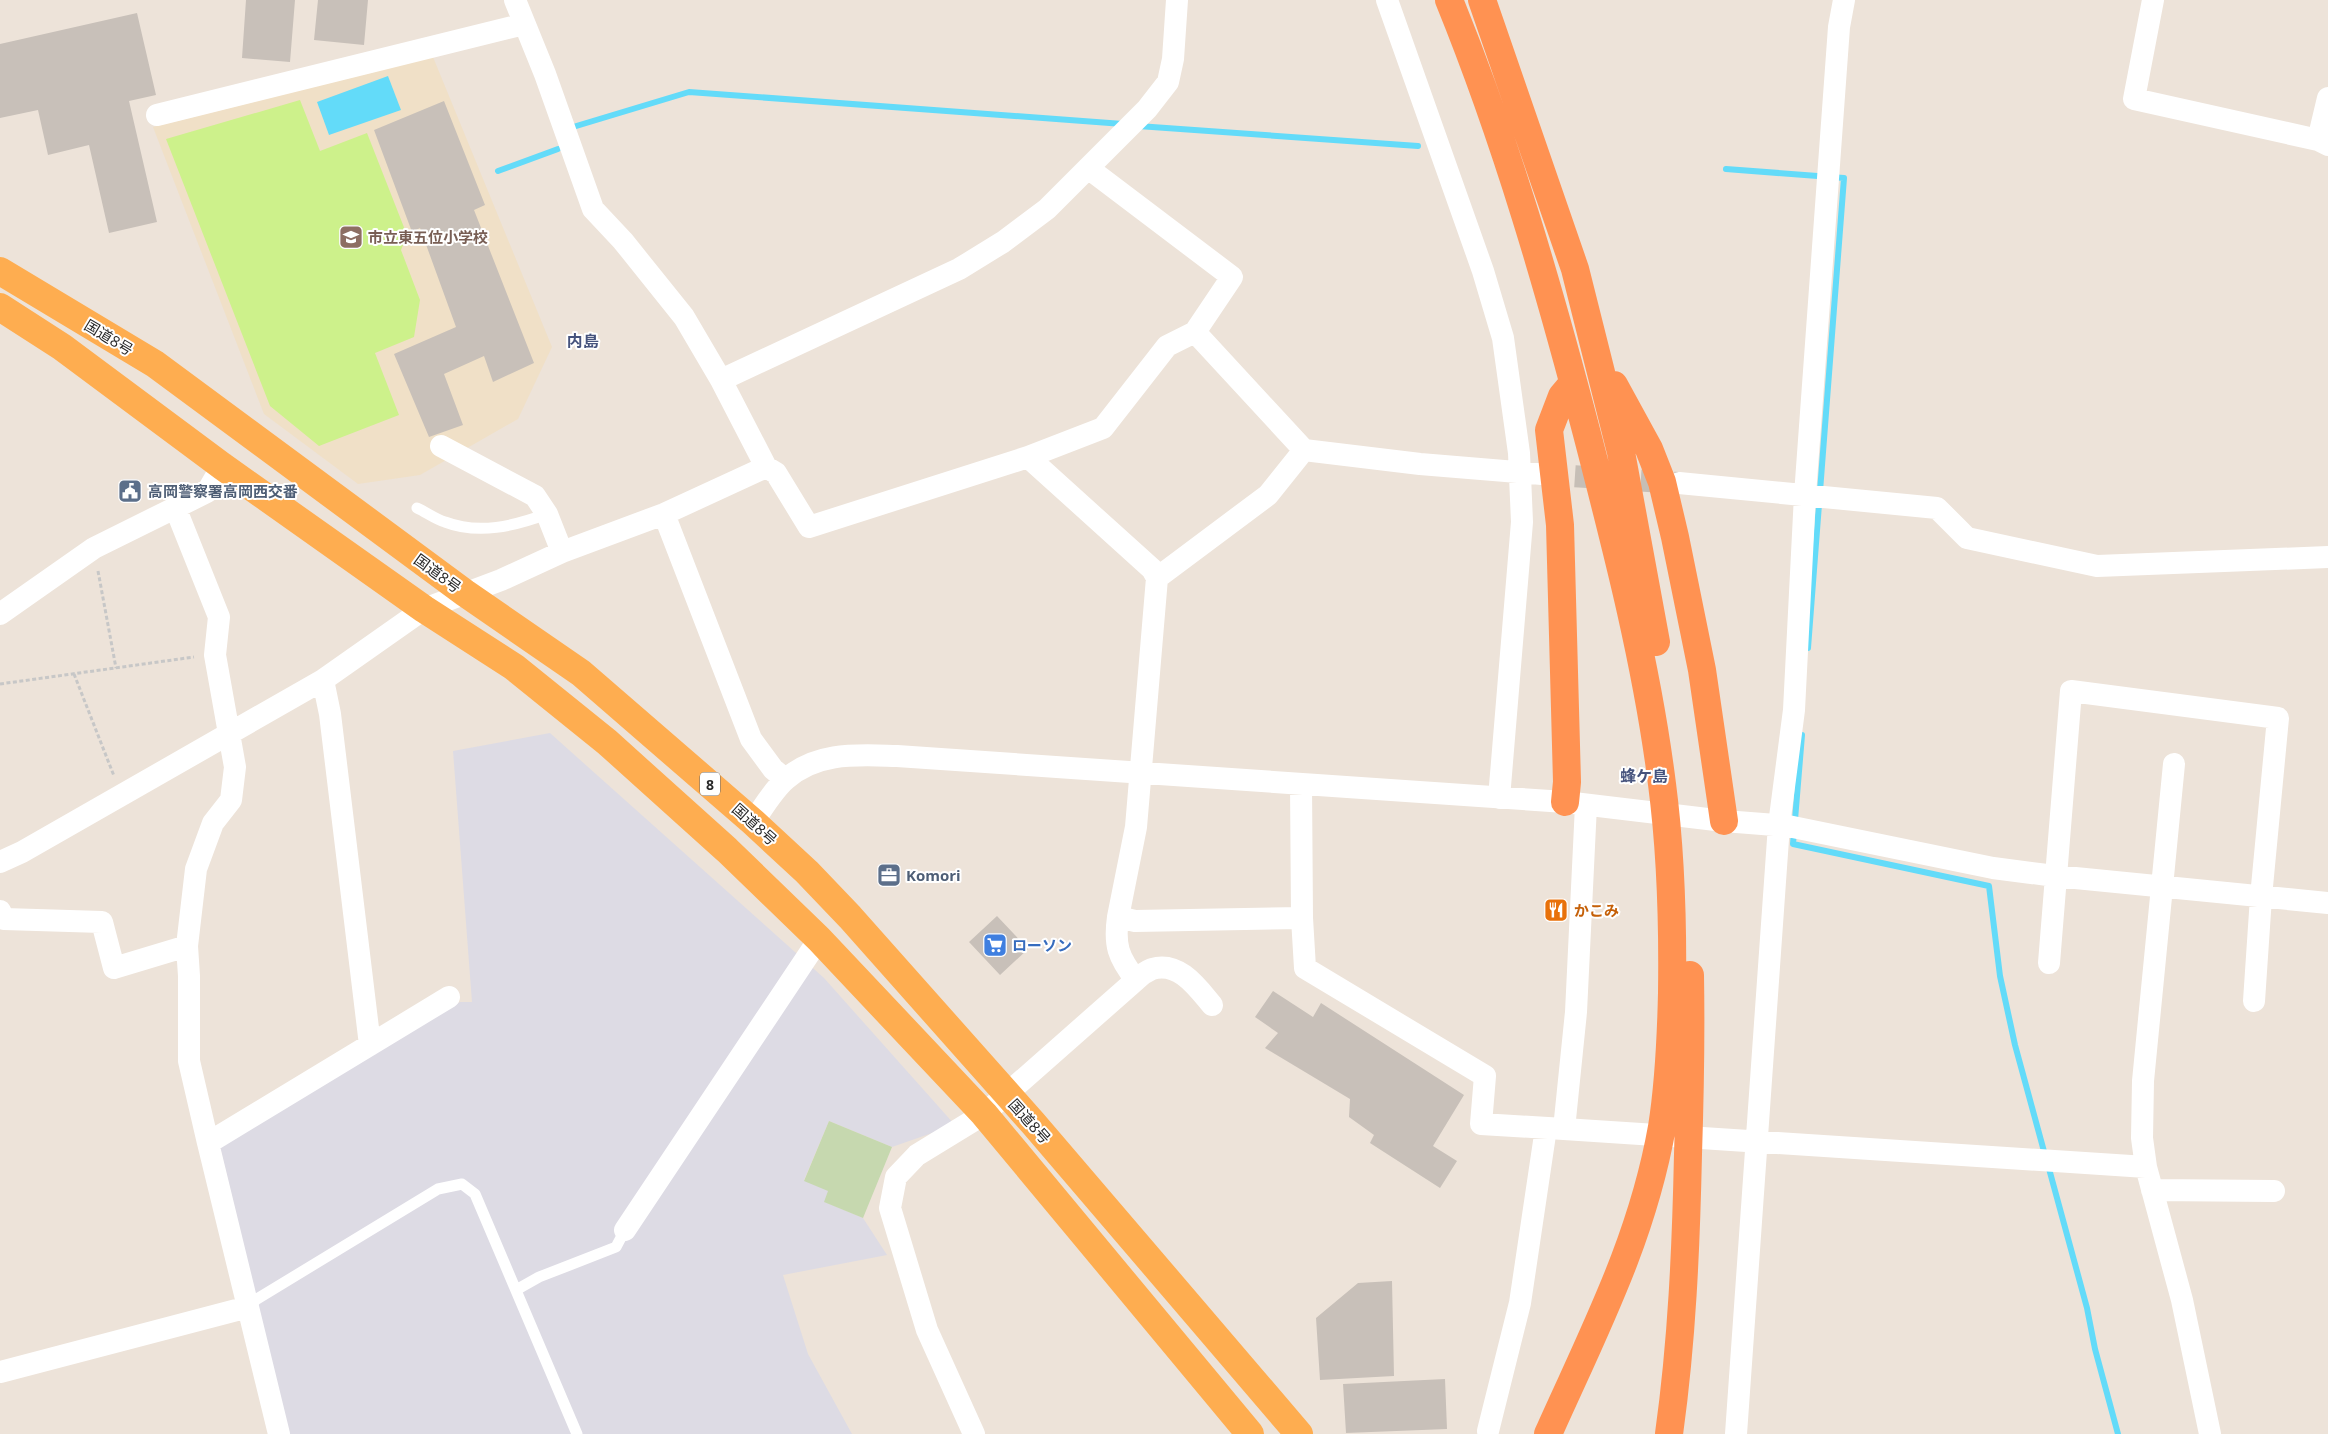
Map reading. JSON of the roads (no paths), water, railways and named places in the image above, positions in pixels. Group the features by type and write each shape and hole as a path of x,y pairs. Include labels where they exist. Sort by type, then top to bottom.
{"highway":[{"path":"1449,0 1511,174 1574,383 1635,626 1683,840 1691,1027 1688,1185 1684,1286 1678,1368 1669,1434"},
{"path":"1482,0 1575,269"},
{"path":"1499,0 1535,105 1621,452 1643,566 1669,782 1672,902 1671,1024 1662,1124 1652,1173 1638,1222 1617,1282 1548,1434"},
{"name":"国道8号","path":"0,270 155,364 465,593 581,673 752,822 820,884 1007,1094 1299,1434"},
{"name":"国道8号","path":"0,306 62,347 222,466 424,609 514,668 607,742 727,850 819,939 984,1114 1250,1434"},
{"path":"1589,324 1605,367 1649,449 1662,482 1702,670 1724,821"},
{"path":"1574,383 1562,396 1549,430 1560,525 1567,782 1575,804"}],"street":[{"path":"514,0 545,74 593,209 623,241 684,317 721,380 766,467 776,473 809,527 1028,457 1103,428 1167,346 1195,332 1232,277 1088,168"},
{"path":"721,380 959,269 1003,242 1047,209 1147,109 1168,82 1173,59 1177,0"},
{"path":"1387,0 1483,271 1503,338 1520,472 1522,522 1499,798"},
{"path":"1736,1434 1756,1140 1791,827 1794,710 1817,496 1828,191 1839,27 1844,0"},
{"path":"2153,0 2134,100 2323,142 2328,98"},
{"path":"157,115 524,24"},
{"path":"1195,332 1304,450 1420,464 1542,474"},
{"path":"441,446 535,496 547,514 562,552"},
{"path":"1157,578 1268,494 1304,450"},
{"path":"1028,457 1152,569 1157,578 1136,828 1115,939 1122,962 1136,980"},
{"path":"0,614 94,548 206,492 222,466"},
{"path":"0,862 22,852 122,796 323,680 424,609 501,580 562,552 664,514 766,467"},
{"path":"1679,483 1937,508 1967,538 2097,566 2328,557"},
{"path":"176,507 219,617 215,655 235,767 231,800 213,823 196,869 187,946 189,1061 279,1434"},
{"path":"664,514 751,739 773,769 785,779"},
{"path":"323,680 331,724 370,1045"},
{"path":"2049,963 2071,691 2278,718 2261,897 2254,1001"},
{"path":"752,822 785,779 807,764 840,755 1140,772 1575,804 1791,827 1993,868 2055,876 2328,903"},
{"path":"2174,764 2143,1081 2142,1138 2146,1167 2182,1300 2210,1434"},
{"path":"1301,784 1302,918 1306,968 1485,1076 1481,1124 1756,1140 2146,1167"},
{"path":"1488,1431 1520,1303 1576,1012 1575,804"},
{"path":"0,911 4,919 102,922 114,968 187,946"},
{"path":"1118,917 1136,921 1302,918"},
{"path":"625,1230 819,939"},
{"path":"974,1434 928,1330 890,1208 896,1176 917,1155 984,1114 1136,980 1152,969 1172,968 1194,983 1212,1005"},
{"path":"208,1143 450,997"},
{"path":"2152,1190 2274,1191"},
{"path":"0,1372 248,1307"}],"lane":[{"path":"417,508 444,522 470,528 499,528 523,523 547,514"},
{"path":"248,1307 257,1299 438,1189 462,1184 475,1194 577,1434"},
{"path":"516,1290 539,1277 616,1247 625,1230"}],"water":[{"path":"388,76 401,110 329,135 317,102"}],"waterway":[{"path":"573,127 689,92 1123,124"},
{"path":"1138,126 1418,146"},
{"path":"498,171 558,149"},
{"path":"1726,169 1844,178 1808,648"},
{"path":"1802,735 1793,844 1989,886 2000,976 2015,1045 2045,1155"},
{"path":"2048,1165 2087,1308 2095,1349 2118,1434"}],"tunnel":[{"path":"1542,474 1678,483"}],"place":[{"name":"市立東五位小学校","path":"351,237"},
{"name":"高岡警察署高岡西交番","path":"130,491"},
{"name":"Komori","path":"889,875"},
{"name":"かこみ","path":"1556,910"},
{"name":"ローソン","path":"995,945"}],"district":[{"name":"内島","path":"583,341"},
{"name":"蜂ケ島","path":"1644,776"}]}
